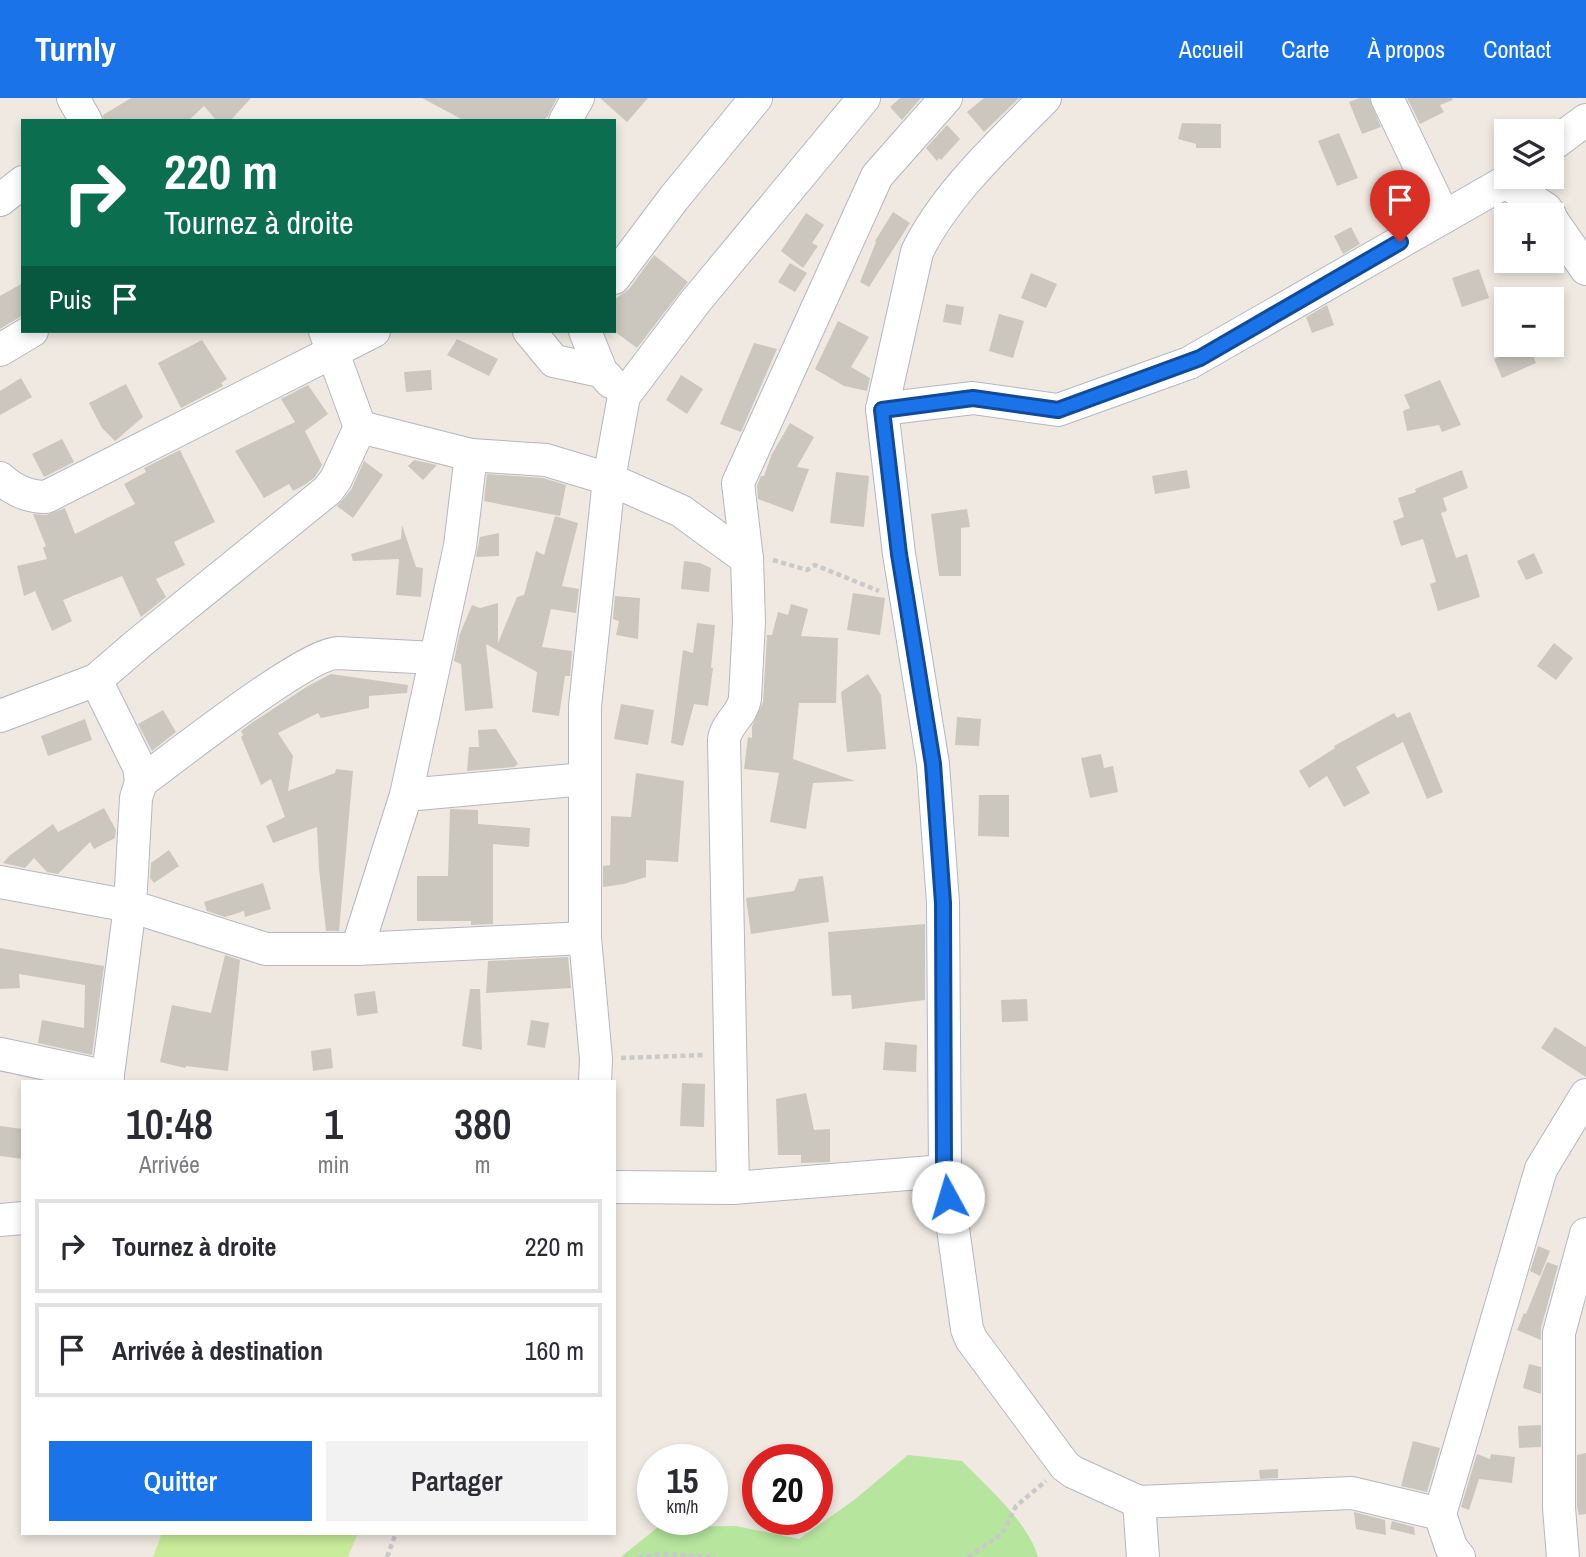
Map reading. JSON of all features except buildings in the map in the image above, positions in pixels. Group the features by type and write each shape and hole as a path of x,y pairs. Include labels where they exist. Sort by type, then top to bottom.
{"street":[{"path":"73,98 85,119"},
{"path":"616,275 674,198 756,98"},
{"path":"595,1070 585,939 585,706 609,479 624,396 695,302 864,98"},
{"path":"733,1188 724,740 726,731 743,710 745,698 749,622 746,554 738,483 877,176 946,98"},
{"path":"1045,98 970,174 923,240 917,252 882,410 906,597 933,764 943,903 944,1171 967,1329 971,1339 1065,1466 1079,1476 1139,1502 1352,1493 1440,1514"},
{"path":"1387,98 1444,217"},
{"path":"1564,136 1586,120"},
{"path":"0,200 21,183"},
{"path":"882,410 960,398 1058,410 1200,358 1495,189"},
{"path":"1522,189 1539,203"},
{"path":"1564,237 1586,269"},
{"path":"0,350 29,333"},
{"path":"0,478 30,497 46,497 328,341 364,333"},
{"path":"531,333 554,361 601,371"},
{"path":"586,333 601,371 624,396"},
{"path":"0,716 96,680 328,490 336,479 360,427 328,341"},
{"path":"360,427 471,455 546,460 609,479 681,511 746,554"},
{"path":"357,949 405,795 460,546 471,455"},
{"path":"141,782 256,697 323,655 331,653 435,658"},
{"path":"0,1054 107,1079 130,906 136,798 141,782 139,767 96,680"},
{"path":"405,795 585,779"},
{"path":"0,882 130,906 266,950 357,949 585,939"},
{"path":"1459,1557 1451,1547 1440,1514 1541,1169 1586,1095"},
{"path":"616,1187 733,1188 944,1171"},
{"path":"0,1220 21,1217"},
{"path":"1563,1557 1559,1508 1559,1334 1586,1234"},
{"path":"1139,1502 1143,1557"}],"path":[{"path":"746,554 807,570 815,565 877,591 906,597"},
{"path":"595,1070 729,1054"},
{"path":"968,1557 1002,1534 1016,1506 1065,1466"},
{"path":"387,1557 395,1535"},
{"path":"638,1557 662,1554 715,1557"}],"green space":[{"path":"908,1455 962,1461 1016,1518 1038,1557 621,1557 648,1535 728,1535 728,1526 742,1527 742,1535 780,1535 799,1539 805,1535 833,1535 833,1515"},
{"path":"161,1535 357,1535 348,1557 153,1557"}],"route":[{"path":"948,1197 944,1171 943,903 933,764 899,554 882,410 960,398 1058,410 1200,358 1400,242"}]}
